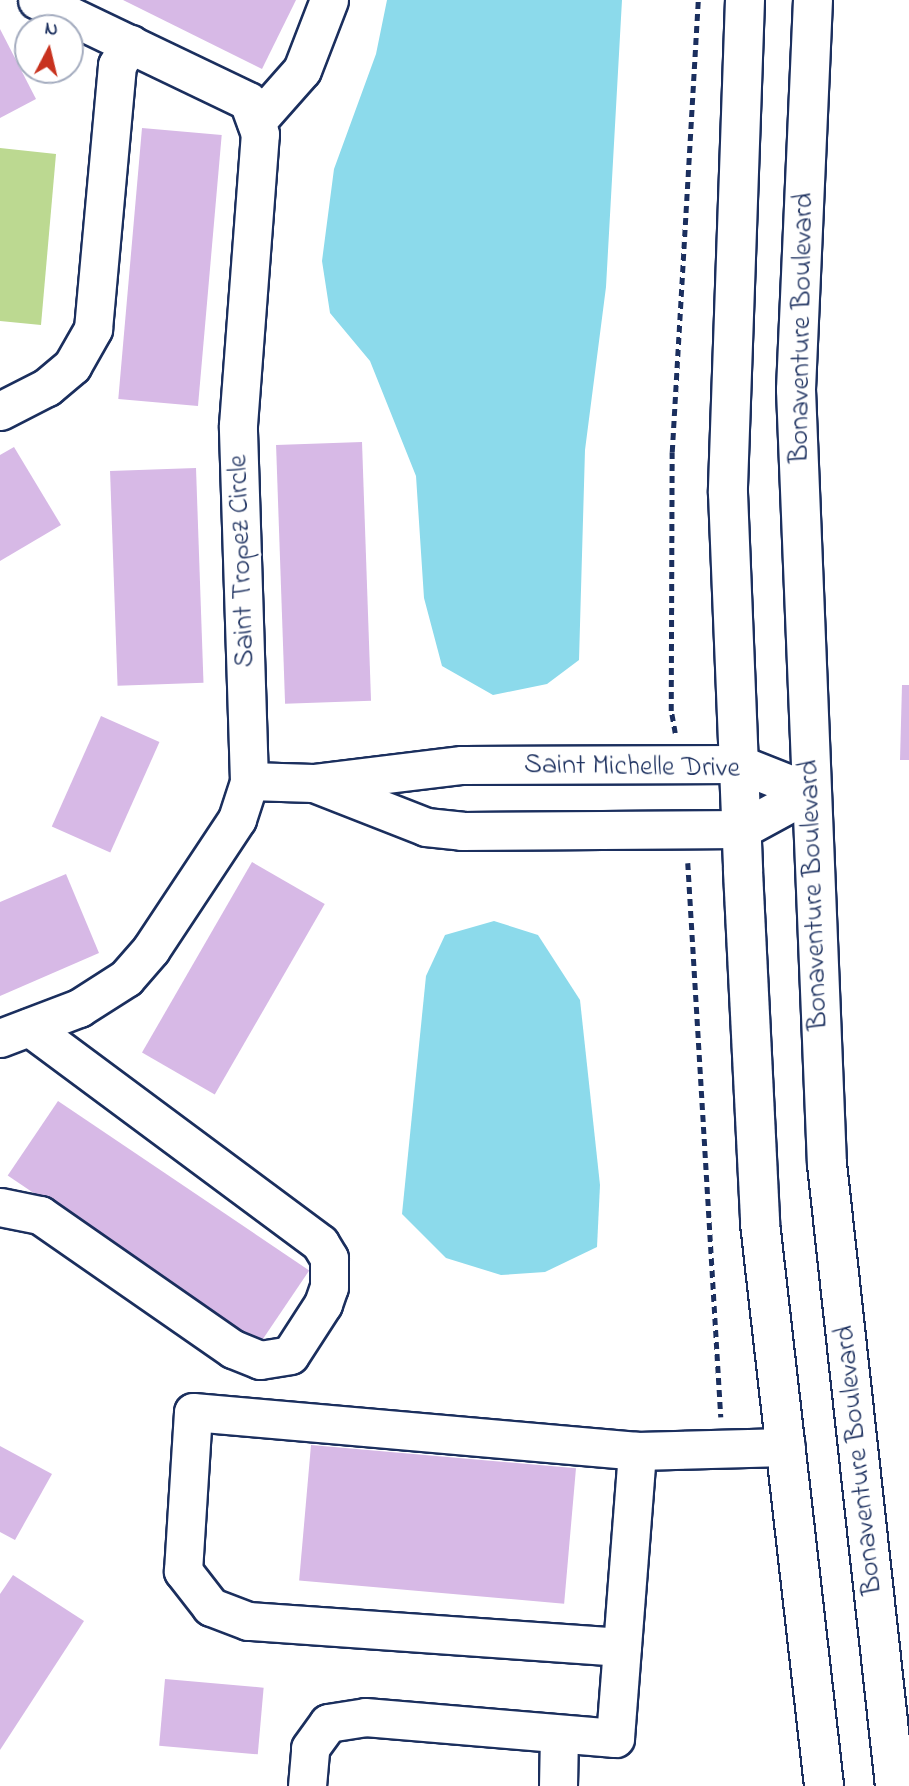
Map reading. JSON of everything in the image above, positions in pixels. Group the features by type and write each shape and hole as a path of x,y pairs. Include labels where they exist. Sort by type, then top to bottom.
{"main road":[{"path":"745,0 728,493 739,764 760,1223 824,1786"},
{"name":"Bonaventure Boulevard","path":"813,0 796,390 827,1164 895,1786"}],"street":[{"path":"37,0 247,101 256,122 302,70 329,0"},
{"path":"0,411 47,387 72,366 93,328 117,65 130,44"},
{"name":"Saint Tropez Circle","path":"14,1032 79,1008 126,978 151,949 237,818 249,781 238,425 260,134 256,122"},
{"name":"Saint Michelle Drive","path":"249,781 313,783 462,765 739,764 810,792"},
{"name":"Saint Michelle Drive","path":"313,783 426,827 462,831 742,829 810,792"},
{"path":"0,1207 40,1214 233,1349 260,1360 290,1355 323,1304 329,1287 329,1258 320,1243 14,1032"},
{"path":"622,1647 248,1620 211,1607 183,1571 193,1412 637,1451 723,1451 786,1447"},
{"path":"306,1786 310,1748 328,1723 365,1717 615,1738 637,1451"},
{"path":"558,1786 559,1734"}],"path":[{"path":"681,765 671,711 672,452 698,0"},
{"path":"686,829 723,1451"}],"green space":[{"path":"0,148 56,154 41,325 0,321"}],"water":[{"path":"387,0 622,0 606,287 585,450 579,660 547,684 493,695 442,666 424,598 416,476 370,361 330,313 322,261 334,169 376,54"},
{"path":"494,921 538,935 580,1000 600,1185 597,1247 545,1272 501,1275 446,1258 402,1214 426,976 445,935"}],"building":[{"path":"123,0 296,0 262,69"},
{"path":"0,29 14,56 14,84 28,84 36,99 0,118"},
{"path":"142,128 222,135 198,406 118,399"},
{"path":"362,442 371,701 285,704 276,445"},
{"path":"14,447 61,525 0,561 0,455"},
{"path":"196,468 204,683 118,686 110,471"},
{"path":"902,685 909,685 909,760 900,760"},
{"path":"101,716 159,742 110,853 52,827"},
{"path":"252,862 325,904 215,1095 142,1053"},
{"path":"66,874 99,953 0,996 0,902"},
{"path":"58,1101 309,1270 259,1345 8,1176"},
{"path":"311,1445 576,1468 564,1604 299,1580"},
{"path":"0,1446 52,1474 15,1540 0,1532"},
{"path":"13,1575 84,1621 0,1750 0,1594"},
{"path":"165,1679 264,1688 258,1754 159,1746"}]}
